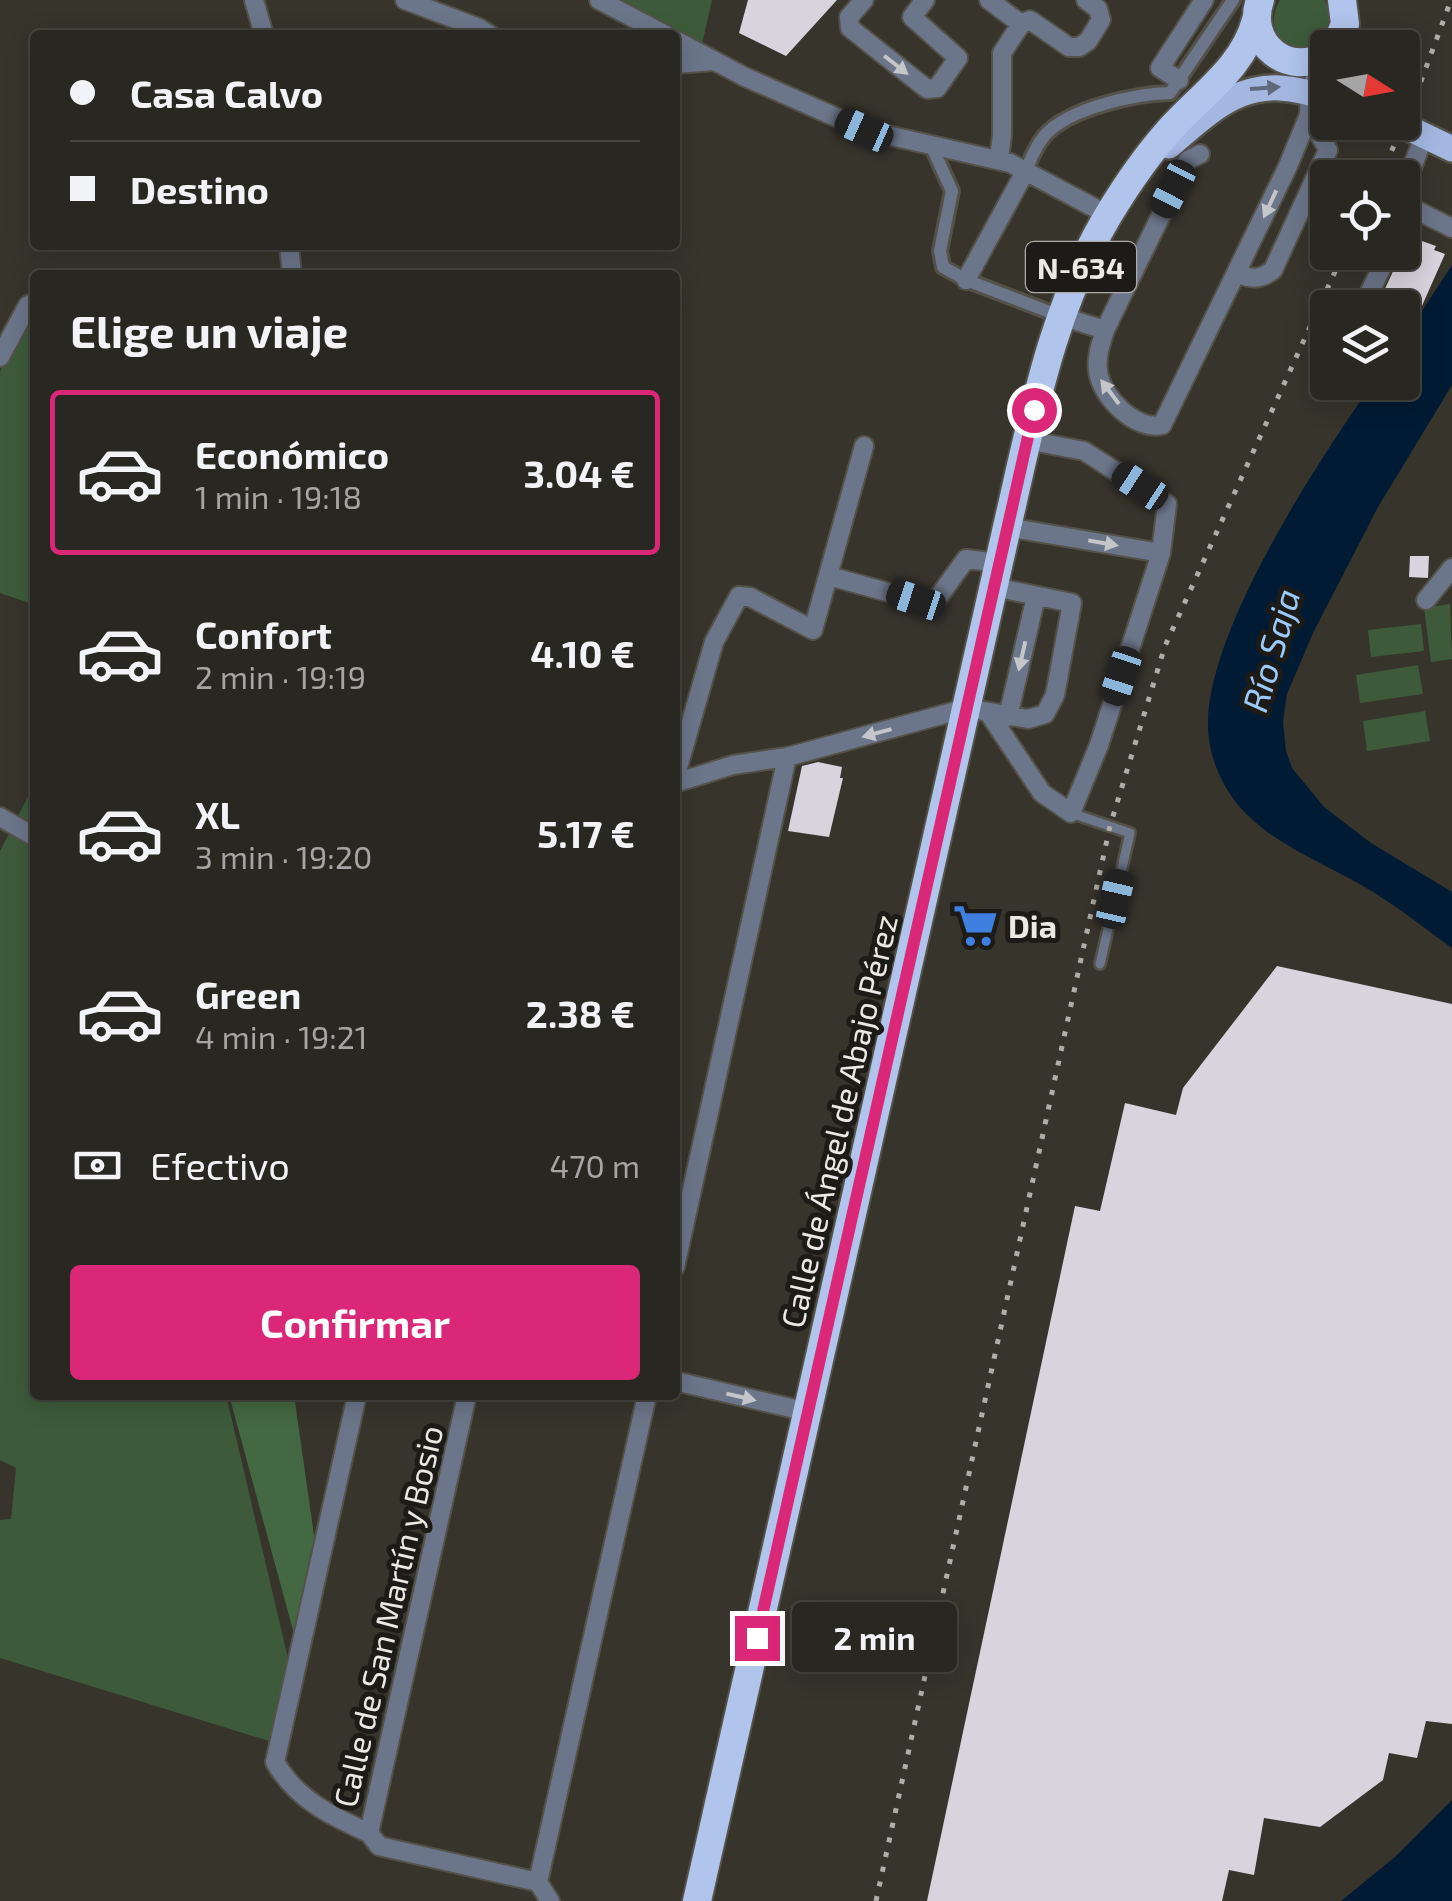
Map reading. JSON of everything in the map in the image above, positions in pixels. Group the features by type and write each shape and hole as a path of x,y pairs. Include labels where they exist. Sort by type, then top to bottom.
{"highway":[{"path":"1339,30 1346,17 1342,0"},
{"name":"N-634","path":"1258,10 1262,42 1310,64"},
{"name":"N-634","path":"1060,316 1108,215 1128,184 1166,134 1244,52 1258,10"},
{"name":"N-634","path":"1214,86 1251,65 1310,68"},
{"name":"Calle de Ángel de Abajo Pérez","path":"697,1901 808,1412 978,710 996,575 1060,316"}],"main road":[{"name":"N-634","path":"1128,184 1232,95 1310,71"},
{"path":"1420,134 1452,149"}],"street":[{"path":"254,0 263,30"},
{"path":"404,0 482,30"},
{"path":"599,0 656,30"},
{"path":"864,0 849,18 850,28 927,90 937,88 958,58 912,17 925,0"},
{"path":"990,0 1021,24"},
{"path":"998,158 1002,135 1002,53 1021,24 1030,20 1079,48 1100,20 1098,9 1086,0"},
{"path":"1179,80 1160,68 1204,0"},
{"path":"966,280 1048,132 1102,103 1149,93 1170,93 1232,0"},
{"path":"680,43 864,130 998,158 1108,215"},
{"path":"680,64 715,61"},
{"path":"1200,154 1188,160 1105,330 1097,366 1106,390 1131,418 1151,428 1162,425 1238,274 1310,89"},
{"path":"1415,160 1424,136"},
{"path":"1238,274 1251,279 1264,277 1273,270 1328,150 1327,140"},
{"path":"930,143 952,191 940,251 943,266 966,280 1105,330"},
{"path":"1420,219 1452,228"},
{"path":"0,357 30,304"},
{"path":"978,710 1042,793 1071,813 1099,745 1161,553 1167,504 1084,451 1027,440"},
{"path":"680,763 714,642 738,596 750,597 814,630 864,446"},
{"path":"1007,527 1161,553"},
{"path":"680,780 733,765 788,758 978,710 1018,718 1045,714 1055,696 1072,603 1036,596 966,559 937,599 916,600 829,576"},
{"path":"1426,600 1452,568"},
{"path":"1018,718 1036,596"},
{"path":"680,1244 788,758"},
{"path":"0,817 30,833"},
{"path":"680,1382 808,1412"},
{"name":"Calle de San Martín y Bosio","path":"356,1400 275,1762 285,1780 322,1812 369,1833 466,1400"},
{"path":"550,1901 538,1882 646,1400"},
{"path":"369,1833 379,1846 538,1882"}],"lane":[{"path":"1071,813 1130,833 1100,964"}],"green space":[{"path":"599,0 712,0 700,53 680,43 680,30 656,30"},
{"path":"1280,0 1325,0 1332,22 1327,30 1310,30 1310,46 1299,48 1288,46 1280,38 1274,15"},
{"path":"28,305 30,603 0,593 0,372"},
{"path":"1450,604 1452,659 1431,662 1424,608"},
{"path":"1421,624 1424,651 1371,657 1368,630"},
{"path":"1418,665 1423,694 1360,703 1356,675"},
{"path":"1425,711 1430,741 1367,751 1363,721"},
{"path":"30,793 30,1400 227,1400 294,1684 279,1744 0,1658 0,1520 11,1519 16,1468 0,1460 0,851"},
{"path":"230,1400 295,1400 317,1556 300,1656"}],"water":[{"name":"Río Saja","path":"1452,265 1452,385 1378,507 1313,633 1287,694 1283,722 1292,768 1324,807 1371,843 1452,892 1452,948 1378,895 1285,844 1252,819 1220,776 1212,754 1208,721 1213,682 1247,593 1324,455 1361,400 1420,400 1420,314"},
{"path":"1452,1800 1452,1901 1341,1901 1395,1857"}],"building":[{"path":"748,0 837,0 786,56 739,33"},
{"path":"1420,240 1445,254 1420,310 1420,290 1384,290 1394,270 1420,270"},
{"path":"1410,556 1429,556 1428,578 1409,577"},
{"path":"818,762 842,767 829,837 788,831 802,766"},
{"path":"1277,966 1452,1004 1452,1724 1426,1721 1417,1758 1389,1753 1383,1780 1320,1827 1264,1818 1254,1875 1229,1870 1222,1901 927,1901 1075,1206 1100,1211 1125,1103 1176,1115 1183,1088"}],"railway":[{"path":"1387,160 1451,0"},
{"path":"876,1901 1110,826 1165,646 1336,270"}],"place":[{"name":"Dia","path":"975,925"}],"route":[{"path":"757,1638 1034,410"}]}
